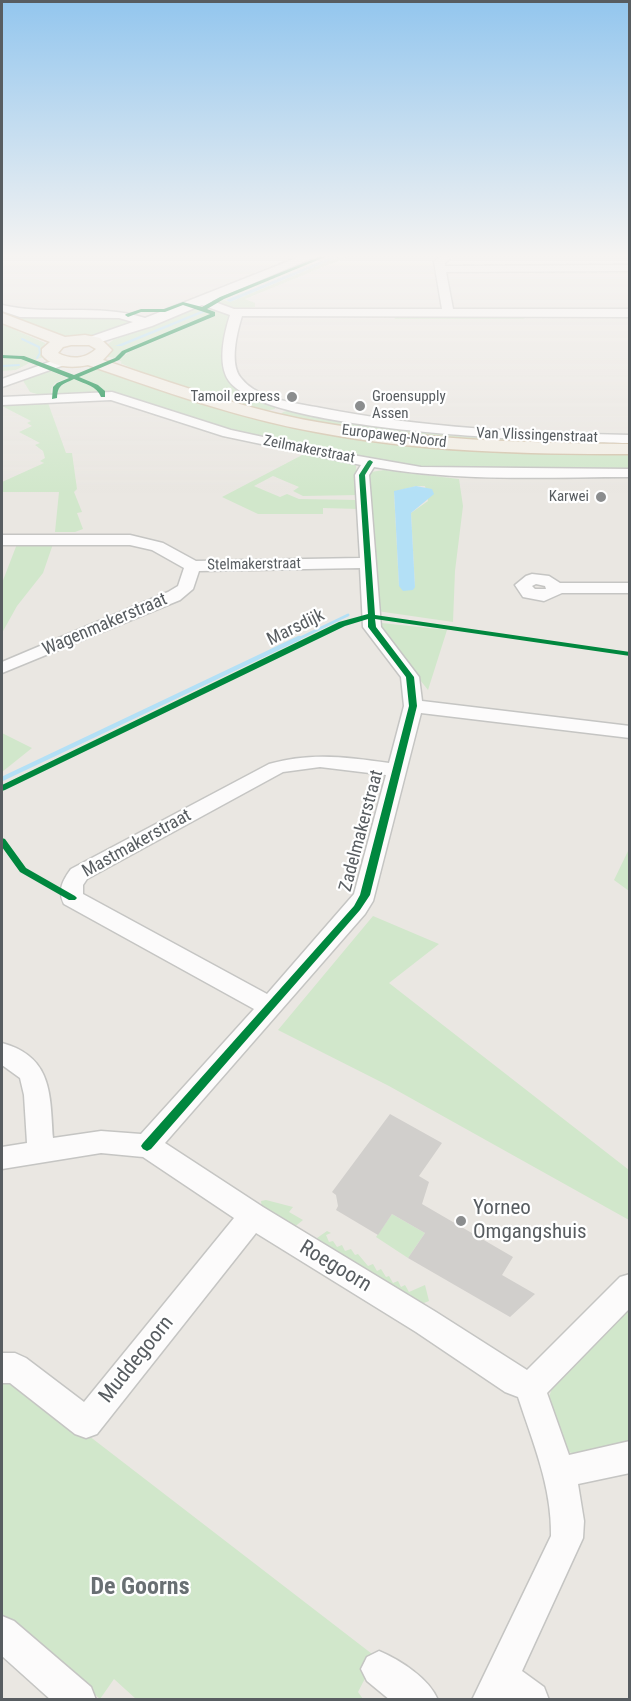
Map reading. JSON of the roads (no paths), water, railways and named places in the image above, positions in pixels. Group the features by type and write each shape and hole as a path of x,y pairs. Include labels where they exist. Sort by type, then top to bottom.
{"main road":[{"path":"28,334 58,351 95,350"},
{"name":"Europaweg-Noord","path":"95,350 163,386 257,415 369,436 513,448 630,449"},
{"path":"257,415 273,413 289,405"}],"street":[{"path":"95,350 125,334"},
{"name":"Van Vlissingenstraat","path":"233,334 229,364 233,376 255,394 289,405 381,423 466,434 630,439"},
{"path":"4,379 58,351"},
{"path":"2,401 24,399 25,394 19,385 4,379"},
{"name":"Zeilmakerstraat","path":"24,399 112,396 228,434 421,471 630,473"},
{"name":"Zadelmakerstraat","path":"147,1146 357,908 365,896 412,706 410,677 374,633 372,627 362,475 370,462"},
{"name":"Stelmakerstraat","path":"2,540 130,540 157,546 193,566 367,563"},
{"name":"Wagenmakerstraat","path":"2,668 174,596 185,589 193,566"},
{"path":"556,588 630,588"},
{"path":"412,706 630,732"},
{"name":"Mastmakerstraat","path":"269,1006 72,898 72,884 79,874 276,768 311,760 395,770"},
{"path":"2,1053 31,1072 38,1095 41,1151"},
{"name":"Roegoorn","path":"2,1158 101,1142 147,1146 253,1216 426,1322 516,1382 530,1387"},
{"name":"Muddegoorn","path":"2,1368 15,1368 86,1423 253,1216"},
{"path":"531,1700 496,1688 567,1538 567,1510 530,1387 545,1375 630,1287"},
{"path":"557,1473 630,1457"},
{"path":"2,1633 78,1700"},
{"path":"379,1668 420,1700"}],"water":[{"path":"144,334 150,334 122,346 115,346"},
{"path":"416,486 432,489 434,494 411,513 415,587 413,590 403,591 399,586 394,491"}],"waterway":[{"path":"22,339 39,347 40,353 37,358"},
{"path":"2,366 19,365"},
{"path":"296,640 348,615"},
{"path":"2,779 299,638"}],"place":[{"name":"Tamoil express","path":"292,397"},
{"name":"Groensupply Assen","path":"360,406"},
{"name":"Karwei","path":"601,497"},
{"name":"Yorneo Omgangshuis","path":"461,1221"}],"district":[{"name":"De Goorns","path":"140,1588"}]}
